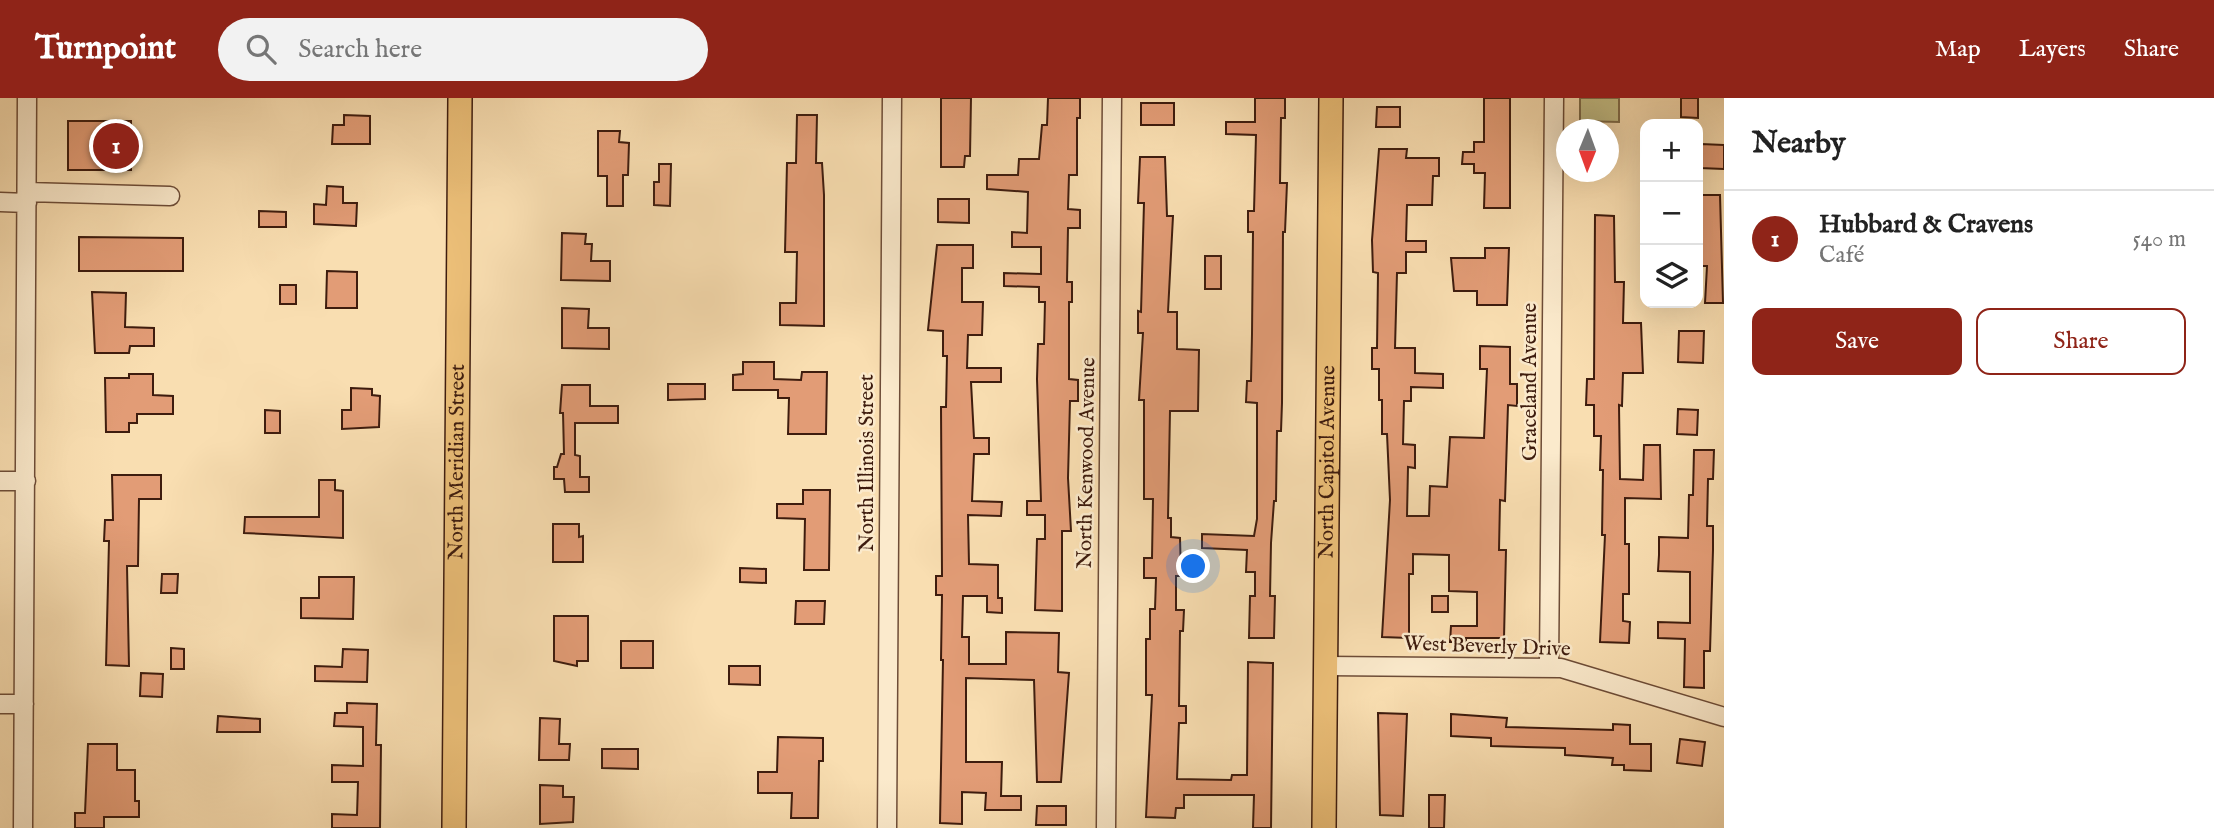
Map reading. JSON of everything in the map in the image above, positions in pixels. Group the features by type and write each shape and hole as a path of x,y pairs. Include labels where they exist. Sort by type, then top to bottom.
{"main road":[{"name":"North Meridian Street","path":"454,828 460,98"},
{"name":"North Capitol Avenue","path":"1324,828 1331,98"}],"street":[{"path":"23,828 27,98"},
{"name":"North Illinois Street","path":"887,828 892,98"},
{"name":"North Kenwood Avenue","path":"1106,828 1112,98"},
{"name":"Graceland Avenue","path":"1549,667 1554,98"},
{"path":"0,202 27,197 170,196"},
{"path":"0,481 26,481"},
{"name":"West Beverly Drive","path":"1326,666 1549,667 1604,679 1682,707 1724,717"},
{"path":"0,704 24,704"}],"shaded area":[{"path":"1580,98 1619,98 1619,119 1580,119"}],"building":[{"path":"941,98 971,98 970,156 965,156 964,167 941,167"},
{"path":"1048,98 1080,98 1080,118 1077,118 1077,175 1069,175 1068,209 1080,210 1080,228 1068,228 1067,282 1072,282 1072,302 1069,302 1069,379 1078,380 1078,401 1070,401 1068,478 1071,531 1062,531 1062,611 1035,610 1037,539 1045,539 1045,515 1027,515 1027,501 1041,501 1037,379 1038,344 1044,344 1045,302 1039,302 1039,287 1004,286 1004,273 1041,274 1041,247 1012,247 1012,232 1027,233 1028,192 987,189 987,175 1018,175 1019,159 1039,159 1042,125 1047,125"},
{"path":"1255,98 1285,98 1285,118 1281,118 1280,183 1287,183 1283,232 1282,403 1281,431 1277,431 1276,501 1271,543 1270,596 1275,596 1274,638 1249,638 1250,596 1255,596 1255,572 1246,572 1247,550 1202,548 1202,534 1254,536 1257,519 1257,403 1246,402 1247,381 1251,381 1252,334 1253,232 1248,232 1248,211 1254,211 1256,135 1226,134 1226,122 1255,122"},
{"path":"1484,98 1510,98 1510,208 1484,208 1485,173 1474,173 1474,164 1462,164 1463,152 1474,152 1474,142 1484,142"},
{"path":"1681,98 1698,98 1698,118 1681,117"},
{"path":"1141,103 1174,103 1174,125 1141,125"},
{"path":"1377,107 1400,107 1400,127 1376,127"},
{"path":"344,115 370,116 370,144 332,144 333,125 344,125"},
{"path":"797,115 817,115 816,163 822,163 824,195 824,326 780,325 780,303 796,303 797,252 785,252 787,163 796,163"},
{"path":"68,121 131,121 131,170 68,170"},
{"path":"598,131 620,131 619,142 629,143 628,175 623,175 623,206 607,206 607,176 598,176"},
{"path":"1703,144 1724,145 1724,169 1703,168"},
{"path":"1379,149 1407,149 1406,158 1439,158 1439,176 1433,176 1432,205 1407,205 1406,241 1426,241 1426,252 1406,252 1406,273 1397,273 1395,348 1415,348 1415,373 1443,374 1443,388 1411,387 1411,401 1404,401 1403,444 1415,445 1415,468 1408,467 1407,516 1429,516 1430,486 1447,487 1450,437 1484,438 1487,369 1480,369 1480,346 1510,347 1510,384 1517,384 1517,406 1508,405 1505,501 1500,500 1499,550 1506,550 1504,638 1466,638 1466,642 1450,642 1451,626 1477,626 1477,592 1449,591 1449,555 1413,554 1413,574 1409,574 1409,638 1382,637 1390,500 1387,434 1382,434 1382,400 1379,400 1379,369 1372,369 1372,348 1377,348 1378,273 1373,272 1372,240"},
{"path":"1140,157 1165,157 1167,216 1173,216 1168,312 1177,312 1177,349 1199,350 1198,411 1170,411 1168,518 1171,518 1171,537 1180,538 1181,576 1176,576 1176,610 1184,610 1183,631 1180,631 1179,706 1186,706 1186,723 1179,723 1177,779 1231,780 1232,775 1247,775 1248,662 1273,663 1271,828 1253,828 1254,795 1184,795 1184,808 1176,808 1175,818 1146,817 1152,695 1146,695 1146,639 1150,639 1150,609 1155,609 1156,578 1144,578 1144,558 1152,558 1153,499 1144,499 1144,400 1139,400 1143,333 1138,333 1138,311 1141,312 1144,203 1138,203"},
{"path":"659,164 671,164 670,206 654,205 654,182 659,182"},
{"path":"327,186 343,187 343,203 357,203 356,226 314,224 314,204 326,205"},
{"path":"1703,195 1720,195 1723,303 1705,303 1707,266 1703,266"},
{"path":"938,199 969,199 969,223 938,222"},
{"path":"259,211 286,212 286,227 259,227"},
{"path":"1595,215 1614,216 1615,282 1624,282 1623,323 1641,323 1643,373 1623,373 1622,406 1619,405 1620,479 1643,480 1644,445 1660,445 1661,499 1625,498 1629,594 1623,594 1623,621 1630,622 1629,643 1600,642 1605,535 1602,535 1601,436 1594,436 1594,405 1586,405 1587,379 1594,379"},
{"path":"562,233 586,234 585,244 592,244 591,261 610,261 610,281 561,280"},
{"path":"79,237 183,238 183,271 79,271"},
{"path":"937,245 973,245 973,268 962,268 962,302 983,302 982,335 968,335 967,368 1001,368 1001,382 971,382 974,438 989,438 989,454 974,454 972,501 1002,502 1001,516 968,515 969,564 998,565 998,598 1002,598 1002,613 987,612 987,596 963,596 962,637 969,637 969,664 1006,664 1006,632 1059,633 1058,672 1069,673 1061,782 1037,782 1034,680 966,678 966,762 1002,762 1001,796 1021,796 1021,810 985,810 986,793 962,792 962,824 940,823 942,595 936,595 936,576 942,576 941,407 946,407 947,356 943,356 943,331 928,330"},
{"path":"1485,248 1509,248 1507,305 1477,305 1477,291 1454,291 1451,258 1485,258"},
{"path":"1205,256 1221,256 1221,289 1205,289"},
{"path":"327,271 357,272 357,308 326,308"},
{"path":"280,285 296,285 296,304 280,304"},
{"path":"92,292 126,293 125,327 154,328 154,346 130,346 129,353 95,353"},
{"path":"562,308 589,309 588,328 609,328 609,349 562,348"},
{"path":"1679,331 1704,331 1703,363 1678,362"},
{"path":"743,362 774,362 774,379 801,380 802,372 827,372 826,434 788,434 789,398 778,398 778,390 733,390 733,375 743,374"},
{"path":"129,374 153,374 153,395 173,396 173,414 137,414 137,423 129,423 129,432 106,432 105,378 129,378"},
{"path":"668,384 705,384 705,399 668,400"},
{"path":"562,385 590,385 590,406 618,406 618,423 575,423 575,455 580,456 580,477 589,477 589,492 565,492 564,479 554,479 554,467 557,467 561,454 564,454 563,413 560,413"},
{"path":"351,388 372,389 372,395 380,396 379,427 342,429 342,410 351,410"},
{"path":"1678,409 1698,410 1697,435 1677,434"},
{"path":"265,410 280,411 280,433 265,433"},
{"path":"1694,450 1714,450 1713,479 1708,479 1707,526 1713,526 1713,550 1710,651 1704,651 1704,688 1684,687 1685,639 1658,638 1658,622 1690,623 1690,572 1658,571 1659,537 1688,538"},
{"path":"112,475 161,475 161,499 139,499 138,566 127,566 129,666 106,665 109,541 104,541 105,520 113,520"},
{"path":"319,480 335,480 335,490 343,491 343,538 244,533 245,517 319,517"},
{"path":"803,490 830,490 829,570 804,570 805,519 777,518 777,504 803,504"},
{"path":"553,524 579,524 579,537 583,536 583,562 553,562"},
{"path":"740,568 766,569 766,583 740,582"},
{"path":"162,574 178,574 177,593 161,593"},
{"path":"319,577 354,577 353,619 301,618 301,598 319,598"},
{"path":"1432,596 1448,596 1448,612 1432,612"},
{"path":"796,601 825,601 824,624 795,624"},
{"path":"554,616 588,616 588,661 577,661 577,666 554,661"},
{"path":"621,641 653,641 653,668 621,668"},
{"path":"171,648 184,649 184,669 171,669"},
{"path":"343,649 368,650 367,682 315,681 315,666 342,667"},
{"path":"729,666 760,666 760,685 729,684"},
{"path":"141,673 163,674 162,697 140,696"},
{"path":"347,703 377,704 376,745 381,745 380,828 332,828 332,814 357,815 358,782 332,782 332,765 363,766 363,727 334,726 335,713 347,713"},
{"path":"1378,713 1407,714 1403,816 1380,815"},
{"path":"1451,714 1507,718 1506,727 1613,730 1613,724 1630,725 1630,744 1651,744 1651,771 1624,770 1624,765 1612,765 1613,758 1565,755 1565,748 1491,746 1491,738 1451,736"},
{"path":"218,716 260,719 260,732 217,732"},
{"path":"540,718 560,719 559,744 570,744 569,760 539,760"},
{"path":"778,737 823,738 823,761 819,761 818,818 791,818 792,793 758,793 758,772 777,772"},
{"path":"1680,739 1705,742 1702,766 1677,763"},
{"path":"88,744 117,744 117,770 135,770 135,801 139,801 139,817 104,817 104,828 75,828 75,813 85,813"},
{"path":"602,749 638,749 638,769 602,768"},
{"path":"540,785 563,786 563,797 574,797 573,822 540,824"},
{"path":"1429,795 1445,795 1444,828 1429,828"},
{"path":"1037,806 1066,806 1066,825 1036,825"}],"place":[{"name":"Hubbard & Cravens","path":"116,146"}]}
